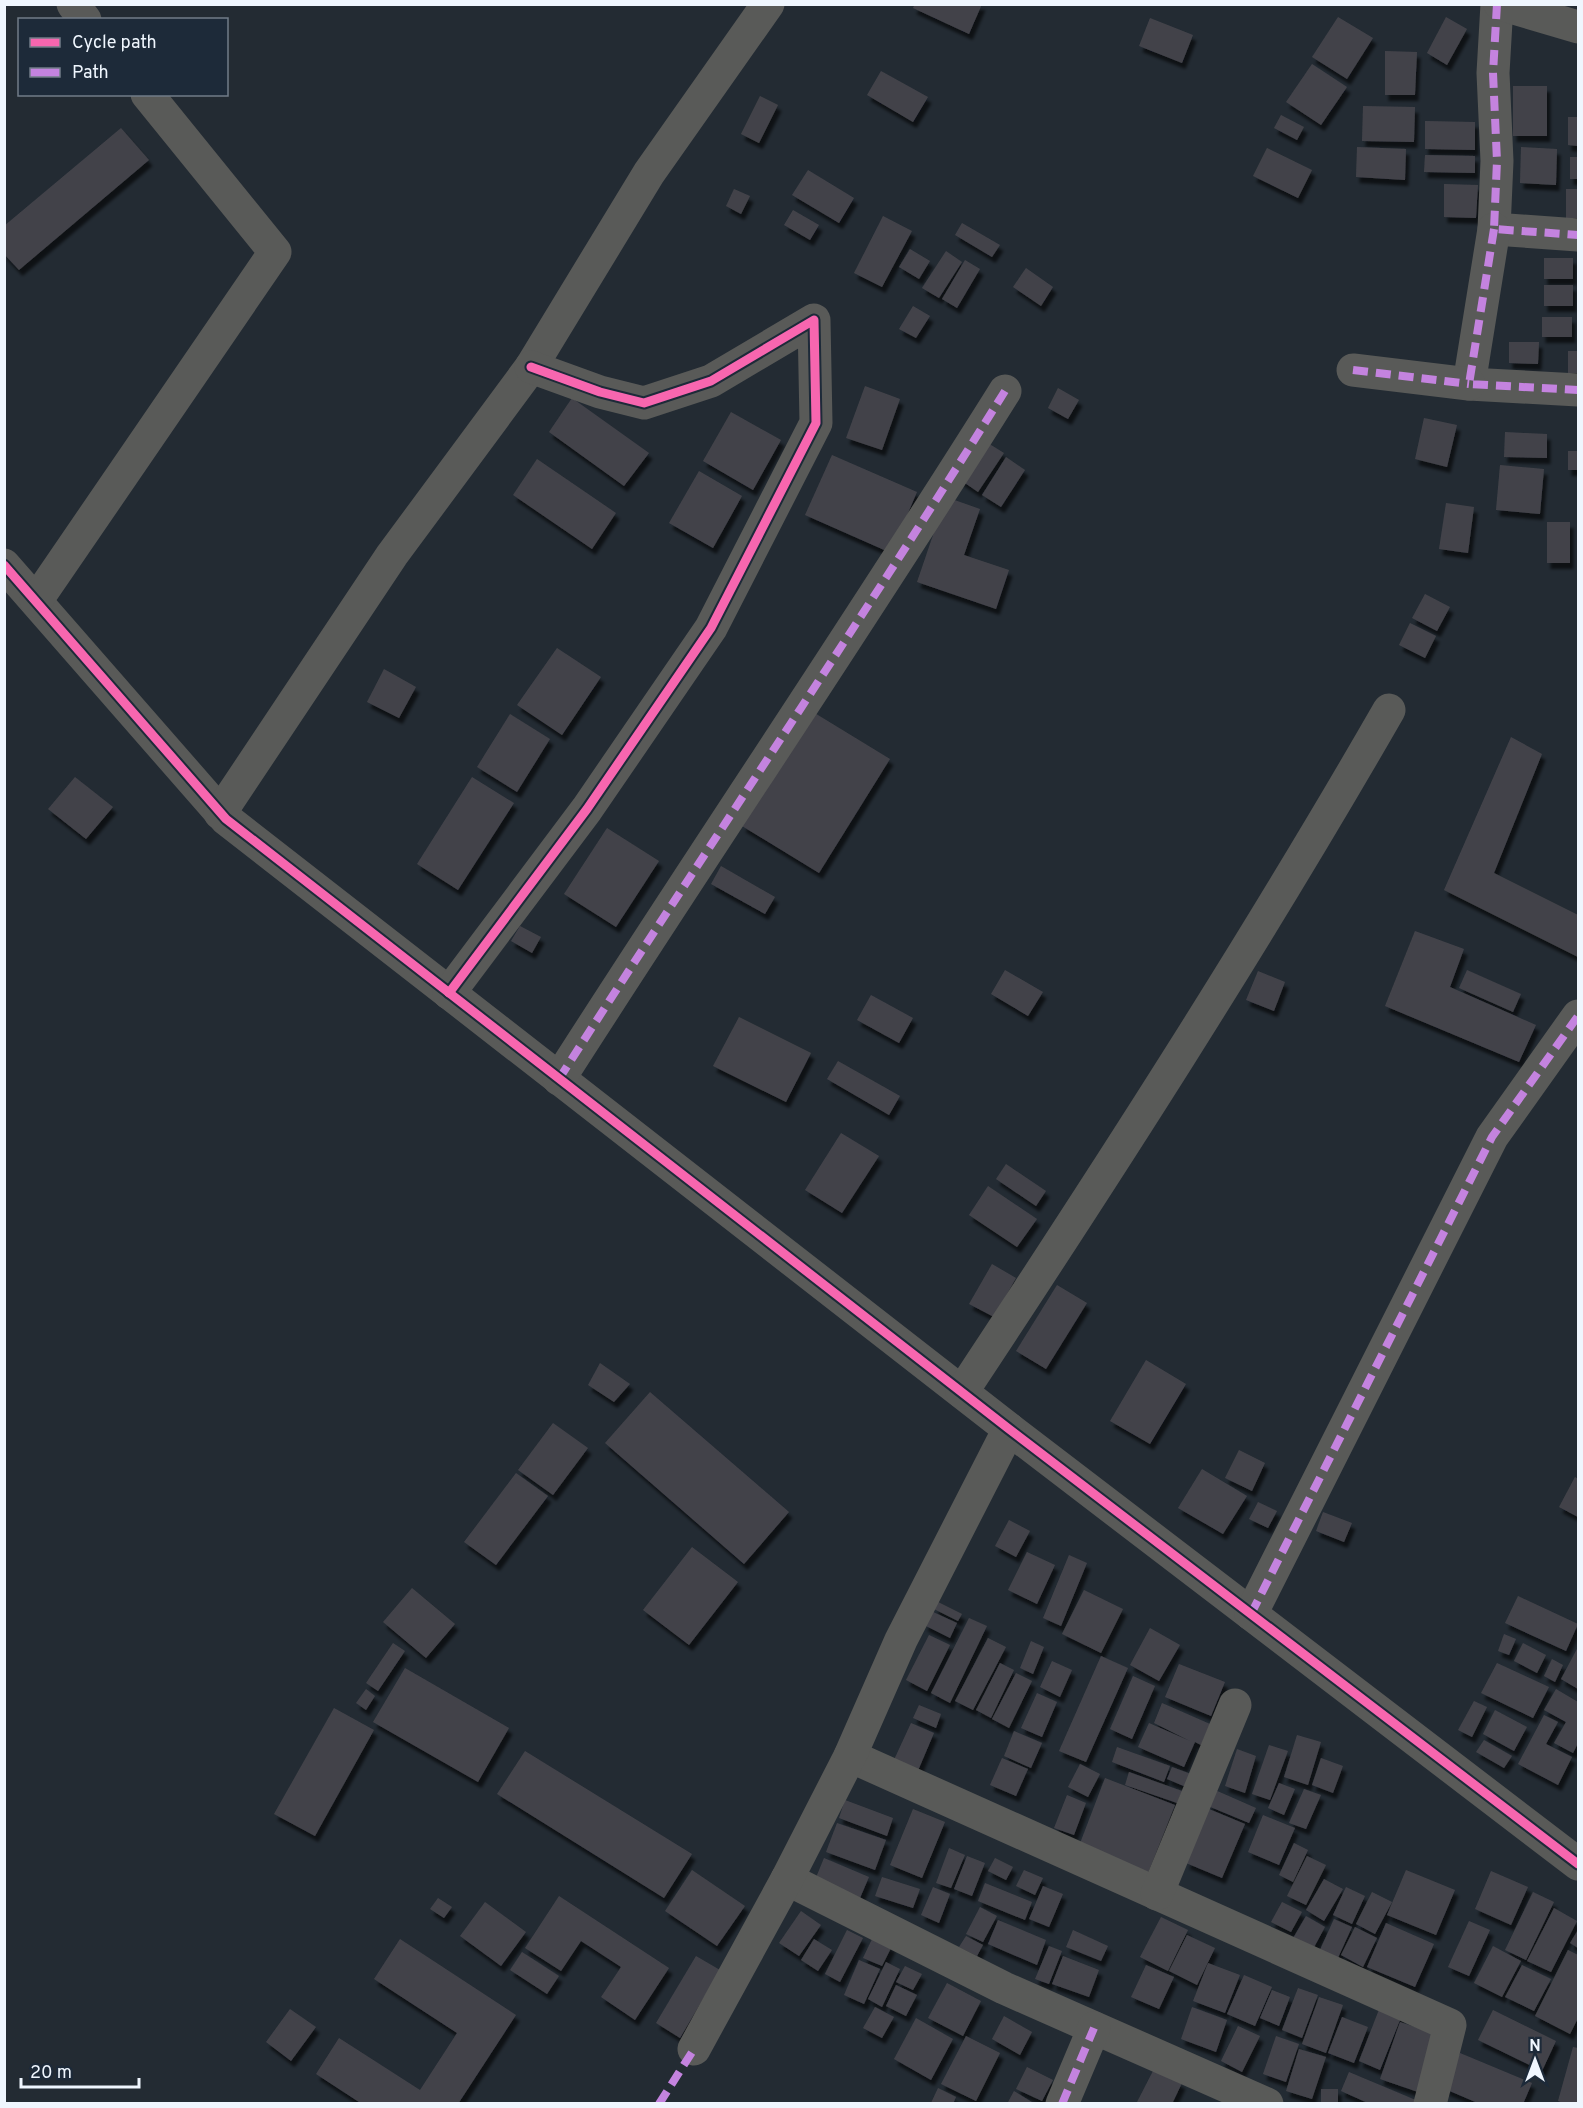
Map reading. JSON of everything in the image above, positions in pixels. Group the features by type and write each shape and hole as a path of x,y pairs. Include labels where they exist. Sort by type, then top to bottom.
{"street":[{"path":"73,4 84,18"},
{"path":"220,813 392,555 531,367 649,173 768,4"},
{"path":"1469,384 1494,230 1497,160 1493,72 1498,4 1578,27"},
{"path":"36,601 275,252 149,96"},
{"path":"1494,230 1578,235"},
{"path":"448,993 587,809 711,628 816,423 814,320 711,381 644,403 600,392 531,367"},
{"path":"1353,370 1469,384 1578,390"},
{"path":"559,1079 907,547 1005,391"},
{"path":"4,565 226,819 1009,1429 1578,1864"},
{"path":"962,1392 1105,1175 1334,806 1389,710"},
{"path":"1251,1614 1492,1137 1578,1016"},
{"path":"694,2049 787,1879 850,1756 901,1640 1009,1429"},
{"path":"1157,1894 1235,1705"},
{"path":"850,1756 1450,2025 1430,2103"},
{"path":"787,1879 1004,1988 1267,2103"},
{"path":"1062,2103 1095,2028"}],"building":[{"path":"915,4 982,4 969,34 913,8"},
{"path":"1338,17 1373,38 1347,79 1312,57"},
{"path":"1446,17 1467,29 1447,65 1427,53"},
{"path":"1150,18 1193,35 1182,63 1139,46"},
{"path":"1385,51 1417,52 1415,95 1385,95"},
{"path":"1312,64 1347,87 1321,125 1286,102"},
{"path":"881,71 928,97 913,122 867,95"},
{"path":"1513,86 1547,86 1547,136 1513,136"},
{"path":"760,96 778,105 759,143 741,134"},
{"path":"1363,106 1415,107 1414,142 1362,141"},
{"path":"1281,115 1304,127 1297,140 1274,128"},
{"path":"1568,117 1578,117 1578,146 1568,145"},
{"path":"1425,121 1475,122 1475,150 1425,149"},
{"path":"121,128 149,160 19,270 4,254 4,226"},
{"path":"1357,147 1406,149 1405,180 1356,177"},
{"path":"1521,147 1557,149 1556,185 1520,183"},
{"path":"1267,148 1312,170 1298,198 1253,176"},
{"path":"1425,155 1475,156 1475,173 1424,172"},
{"path":"1570,157 1578,157 1578,179 1570,179"},
{"path":"808,170 854,198 839,223 792,195"},
{"path":"1444,184 1478,185 1476,218 1444,217"},
{"path":"734,189 750,196 741,214 726,206"},
{"path":"1566,189 1578,189 1578,218 1566,218"},
{"path":"793,210 819,225 810,240 784,225"},
{"path":"883,216 912,231 882,287 854,273"},
{"path":"962,223 1000,245 992,257 955,235"},
{"path":"910,249 930,261 919,279 899,267"},
{"path":"946,251 962,262 939,298 922,288"},
{"path":"1544,258 1573,258 1573,279 1544,279"},
{"path":"965,260 980,269 957,308 942,299"},
{"path":"1026,268 1053,287 1041,306 1013,287"},
{"path":"1544,285 1573,285 1573,306 1544,306"},
{"path":"913,306 930,316 916,338 899,329"},
{"path":"1542,317 1572,317 1572,337 1542,337"},
{"path":"1509,342 1539,342 1538,364 1509,363"},
{"path":"1568,351 1578,351 1578,373 1568,373"},
{"path":"865,386 900,399 882,450 846,438"},
{"path":"1058,388 1079,400 1068,419 1048,408"},
{"path":"572,398 649,453 624,486 549,432"},
{"path":"731,412 781,440 753,490 703,461"},
{"path":"1424,418 1457,425 1447,467 1415,459"},
{"path":"1505,432 1547,434 1547,458 1504,457"},
{"path":"983,440 1004,453 978,492 959,479"},
{"path":"1568,451 1578,451 1578,470 1568,470"},
{"path":"832,455 917,492 891,553 805,515"},
{"path":"1006,457 1025,470 1001,507 982,495"},
{"path":"537,459 616,513 592,549 513,495"},
{"path":"1500,465 1544,469 1540,514 1496,510"},
{"path":"699,471 742,496 713,548 669,523"},
{"path":"946,497 980,509 964,555 1009,570 996,609 917,582"},
{"path":"1446,503 1474,507 1468,553 1439,549"},
{"path":"1547,522 1570,522 1570,563 1547,563"},
{"path":"1425,594 1450,607 1437,631 1412,618"},
{"path":"1410,623 1436,636 1425,658 1399,645"},
{"path":"557,648 601,677 562,735 517,705"},
{"path":"384,669 416,687 399,718 367,702"},
{"path":"813,712 890,759 819,873 742,826"},
{"path":"510,714 550,739 517,792 477,767"},
{"path":"1511,737 1542,754 1494,873 1578,915 1578,957 1444,890"},
{"path":"75,777 113,807 86,839 48,809"},
{"path":"472,777 514,803 458,890 417,864"},
{"path":"607,828 659,861 616,927 564,894"},
{"path":"721,866 775,897 765,914 711,884"},
{"path":"520,926 541,937 532,953 511,941"},
{"path":"1415,931 1464,949 1450,987 1536,1025 1519,1062 1385,1006"},
{"path":"1005,970 1043,992 1028,1016 991,994"},
{"path":"1467,970 1521,994 1513,1012 1459,988"},
{"path":"1258,971 1285,982 1274,1011 1246,1000"},
{"path":"871,995 913,1018 899,1043 857,1020"},
{"path":"739,1017 811,1053 786,1102 713,1066"},
{"path":"838,1061 900,1096 889,1115 827,1079"},
{"path":"841,1133 879,1156 842,1213 805,1190"},
{"path":"1006,1164 1046,1191 1036,1206 996,1179"},
{"path":"988,1186 1037,1219 1017,1247 969,1215"},
{"path":"992,1264 1016,1278 994,1317 969,1304"},
{"path":"1057,1285 1087,1303 1046,1369 1016,1351"},
{"path":"1146,1360 1186,1384 1150,1444 1110,1421"},
{"path":"600,1363 630,1384 614,1402 588,1385"},
{"path":"650,1392 789,1512 744,1564 605,1443"},
{"path":"553,1423 588,1448 553,1495 518,1470"},
{"path":"1239,1450 1265,1463 1252,1491 1225,1478"},
{"path":"1202,1469 1247,1496 1223,1534 1178,1508"},
{"path":"516,1473 548,1496 496,1565 464,1542"},
{"path":"1575,1477 1578,1479 1578,1517 1559,1507"},
{"path":"1258,1502 1277,1511 1268,1528 1249,1519"},
{"path":"1323,1512 1352,1523 1344,1542 1316,1531"},
{"path":"1009,1520 1030,1531 1016,1557 995,1546"},
{"path":"692,1547 738,1582 689,1645 643,1610"},
{"path":"1027,1552 1055,1565 1037,1604 1008,1590"},
{"path":"1069,1555 1087,1563 1061,1626 1043,1618"},
{"path":"412,1588 455,1624 426,1658 383,1622"},
{"path":"1084,1590 1123,1609 1101,1653 1062,1634"},
{"path":"1518,1596 1578,1624 1566,1651 1505,1623"},
{"path":"938,1602 962,1614 958,1621 934,1609"},
{"path":"931,1611 957,1623 950,1638 924,1625"},
{"path":"969,1618 987,1626 950,1703 931,1693"},
{"path":"1150,1628 1180,1645 1159,1681 1130,1665"},
{"path":"1504,1634 1516,1639 1509,1655 1498,1651"},
{"path":"929,1635 950,1645 927,1691 906,1680"},
{"path":"988,1638 1006,1647 973,1710 955,1701"},
{"path":"1031,1641 1044,1647 1033,1674 1020,1668"},
{"path":"393,1643 405,1651 378,1691 366,1683"},
{"path":"1523,1643 1546,1655 1537,1673 1514,1661"},
{"path":"1578,1647 1578,1689 1561,1679"},
{"path":"1101,1656 1128,1668 1086,1762 1059,1751"},
{"path":"1552,1659 1563,1665 1555,1682 1544,1676"},
{"path":"1052,1661 1072,1670 1060,1697 1040,1687"},
{"path":"1000,1663 1014,1670 991,1718 976,1710"},
{"path":"1497,1663 1549,1687 1533,1718 1481,1693"},
{"path":"1179,1664 1225,1682 1211,1716 1165,1697"},
{"path":"405,1668 509,1728 478,1782 373,1722"},
{"path":"1016,1673 1032,1681 1009,1728 992,1719"},
{"path":"1133,1676 1155,1686 1132,1739 1110,1729"},
{"path":"366,1689 375,1696 366,1710 356,1703"},
{"path":"1556,1689 1578,1702 1578,1743 1573,1753 1554,1743 1566,1722 1544,1710"},
{"path":"1037,1693 1057,1702 1042,1737 1021,1728"},
{"path":"1474,1701 1487,1707 1472,1737 1458,1730"},
{"path":"1162,1703 1210,1724 1201,1745 1195,1742 1184,1767 1138,1747 1149,1723 1190,1741 1154,1723"},
{"path":"919,1705 941,1714 936,1728 913,1718"},
{"path":"334,1708 374,1730 315,1836 274,1814"},
{"path":"1495,1710 1527,1727 1514,1751 1483,1734"},
{"path":"1544,1715 1558,1722 1546,1744 1572,1757 1558,1785 1518,1764"},
{"path":"911,1723 934,1733 917,1773 893,1762"},
{"path":"1014,1731 1042,1743 1031,1768 1004,1756"},
{"path":"1297,1735 1321,1742 1308,1785 1284,1777"},
{"path":"1484,1740 1512,1756 1504,1768 1476,1752"},
{"path":"1269,1745 1288,1751 1270,1800 1252,1794"},
{"path":"1117,1747 1170,1766 1164,1782 1112,1762"},
{"path":"1237,1749 1256,1756 1245,1793 1225,1786"},
{"path":"525,1751 692,1854 664,1898 497,1794"},
{"path":"1002,1758 1028,1769 1016,1796 990,1785"},
{"path":"1321,1758 1343,1766 1333,1793 1312,1785"},
{"path":"1080,1764 1100,1774 1088,1797 1068,1787"},
{"path":"1172,1767 1191,1774 1186,1787 1167,1779"},
{"path":"1129,1772 1182,1791 1177,1803 1125,1785"},
{"path":"1105,1778 1175,1805 1148,1873 1079,1846"},
{"path":"1279,1783 1295,1789 1284,1815 1268,1808"},
{"path":"1304,1789 1321,1795 1306,1829 1289,1823"},
{"path":"1215,1790 1256,1808 1249,1823 1208,1806"},
{"path":"1067,1795 1086,1803 1074,1835 1054,1828"},
{"path":"845,1800 893,1818 887,1836 839,1818"},
{"path":"913,1809 945,1822 922,1878 890,1865"},
{"path":"1209,1809 1245,1824 1222,1878 1186,1863"},
{"path":"1263,1815 1295,1828 1279,1865 1248,1852"},
{"path":"837,1823 886,1840 875,1870 826,1852"},
{"path":"1294,1843 1308,1850 1293,1882 1279,1875"},
{"path":"949,1848 965,1855 951,1888 936,1883"},
{"path":"967,1856 985,1863 972,1896 954,1889"},
{"path":"1307,1856 1326,1865 1306,1905 1287,1896"},
{"path":"824,1858 869,1877 860,1898 815,1880"},
{"path":"995,1858 1013,1867 1006,1880 988,1871"},
{"path":"692,1870 745,1906 717,1946 665,1911"},
{"path":"1024,1870 1043,1878 1035,1895 1016,1886"},
{"path":"1406,1870 1455,1890 1436,1935 1387,1915"},
{"path":"1491,1871 1528,1887 1511,1925 1475,1909"},
{"path":"882,1877 920,1889 913,1908 875,1896"},
{"path":"1324,1879 1343,1889 1324,1921 1306,1910"},
{"path":"985,1883 1032,1902 1025,1920 978,1901"},
{"path":"1043,1886 1063,1894 1049,1927 1029,1919"},
{"path":"933,1887 950,1894 939,1923 921,1915"},
{"path":"1346,1887 1365,1896 1352,1924 1333,1915"},
{"path":"1372,1892 1392,1902 1375,1934 1356,1924"},
{"path":"1533,1892 1554,1902 1526,1960 1505,1950"},
{"path":"559,1896 669,1968 635,2020 601,1997 621,1967 581,1941 561,1971 525,1948"},
{"path":"438,1898 452,1907 444,1918 430,1909"},
{"path":"485,1902 526,1932 501,1966 460,1936"},
{"path":"1282,1902 1302,1912 1291,1932 1271,1922"},
{"path":"980,1907 997,1916 983,1942 966,1934"},
{"path":"1554,1908 1577,1921 1551,1972 1527,1961"},
{"path":"801,1911 821,1925 799,1956 779,1943"},
{"path":"1306,1916 1325,1927 1312,1951 1292,1940"},
{"path":"1161,1917 1188,1930 1168,1971 1140,1957"},
{"path":"1334,1919 1352,1927 1337,1960 1319,1952"},
{"path":"998,1920 1046,1940 1037,1965 988,1944"},
{"path":"1469,1921 1490,1930 1469,1976 1448,1967"},
{"path":"1386,1923 1434,1944 1415,1987 1367,1967"},
{"path":"1355,1927 1377,1938 1363,1967 1341,1955"},
{"path":"847,1930 863,1938 840,1982 825,1974"},
{"path":"1073,1930 1108,1946 1101,1961 1066,1947"},
{"path":"1578,1930 1578,1948 1570,1943"},
{"path":"1187,1935 1215,1948 1197,1985 1169,1971"},
{"path":"966,1936 983,1945 977,1956 959,1947"},
{"path":"873,1937 892,1946 882,1966 863,1958"},
{"path":"400,1939 516,2015 458,2104 362,2104 316,2074 339,2038 420,2090 457,2033 374,1979"},
{"path":"814,1939 832,1950 818,1971 801,1960"},
{"path":"1049,1946 1062,1951 1049,1984 1035,1979"},
{"path":"1493,1946 1521,1961 1502,1997 1474,1983"},
{"path":"1568,1950 1578,1955 1578,2018 1570,2034 1535,2016"},
{"path":"522,1952 559,1976 547,1994 510,1970"},
{"path":"696,1956 720,1970 680,2038 656,2023"},
{"path":"1063,1956 1099,1970 1089,1997 1052,1984"},
{"path":"859,1960 880,1969 864,2004 844,1995"},
{"path":"886,1962 900,1969 882,2007 868,1999"},
{"path":"1208,1963 1240,1975 1225,2013 1193,2001"},
{"path":"1146,1965 1174,1977 1159,2009 1131,1997"},
{"path":"1522,1965 1551,1979 1534,2011 1505,1997"},
{"path":"905,1966 922,1974 913,1990 896,1982"},
{"path":"1244,1975 1272,1987 1255,2026 1227,2014"},
{"path":"947,1983 981,2001 963,2036 928,2018"},
{"path":"896,1985 917,1995 906,2016 886,2006"},
{"path":"1298,1988 1318,1995 1302,2038 1282,2030"},
{"path":"1272,1990 1290,1997 1279,2026 1260,2018"},
{"path":"1319,1997 1343,2005 1326,2053 1302,2044"},
{"path":"875,2007 894,2017 882,2038 863,2028"},
{"path":"1192,2007 1227,2020 1216,2052 1181,2039"},
{"path":"1380,2007 1402,2015 1380,2070 1359,2061"},
{"path":"290,2009 316,2027 291,2061 266,2042"},
{"path":"1493,2010 1556,2041 1542,2071 1478,2040"},
{"path":"1004,2016 1032,2032 1020,2055 992,2039"},
{"path":"1342,2017 1368,2027 1354,2063 1328,2053"},
{"path":"916,2018 953,2039 931,2080 894,2059"},
{"path":"1400,2022 1439,2035 1418,2092 1380,2079"},
{"path":"1238,2026 1260,2036 1242,2072 1221,2061"},
{"path":"966,2036 1000,2053 976,2101 941,2084"},
{"path":"1276,2036 1299,2044 1286,2082 1263,2074"},
{"path":"1573,2047 1578,2048 1578,2104 1566,2104 1558,2101"},
{"path":"1299,2049 1326,2057 1312,2099 1286,2091"},
{"path":"1460,2053 1532,2083 1523,2104 1480,2104 1445,2089"},
{"path":"1027,2067 1053,2080 1042,2101 1016,2089"},
{"path":"1154,2069 1182,2083 1172,2104 1136,2104"},
{"path":"1349,2072 1418,2101 1417,2104 1370,2104 1341,2091"},
{"path":"938,2088 956,2097 953,2104 931,2103"},
{"path":"1321,2089 1338,2089 1338,2104 1321,2104"},
{"path":"1014,2091 1035,2104 1007,2104"}],"marked path":[{"path":"1497,4 1493,73 1497,161 1494,229 1578,235"},
{"path":"1494,229 1469,384 1578,390"},
{"path":"1353,370 1469,384"},
{"path":"559,1079 895,564 1005,391"},
{"path":"1251,1614 1492,1137 1578,1016"},
{"path":"1062,2104 1094,2028"},
{"path":"659,2104 694,2049"}],"cycle path":[{"path":"449,993 587,809 711,628 816,423 814,320 711,381 644,403 600,392 531,367"},
{"path":"4,565 226,819 1009,1429 1578,1864"}]}
